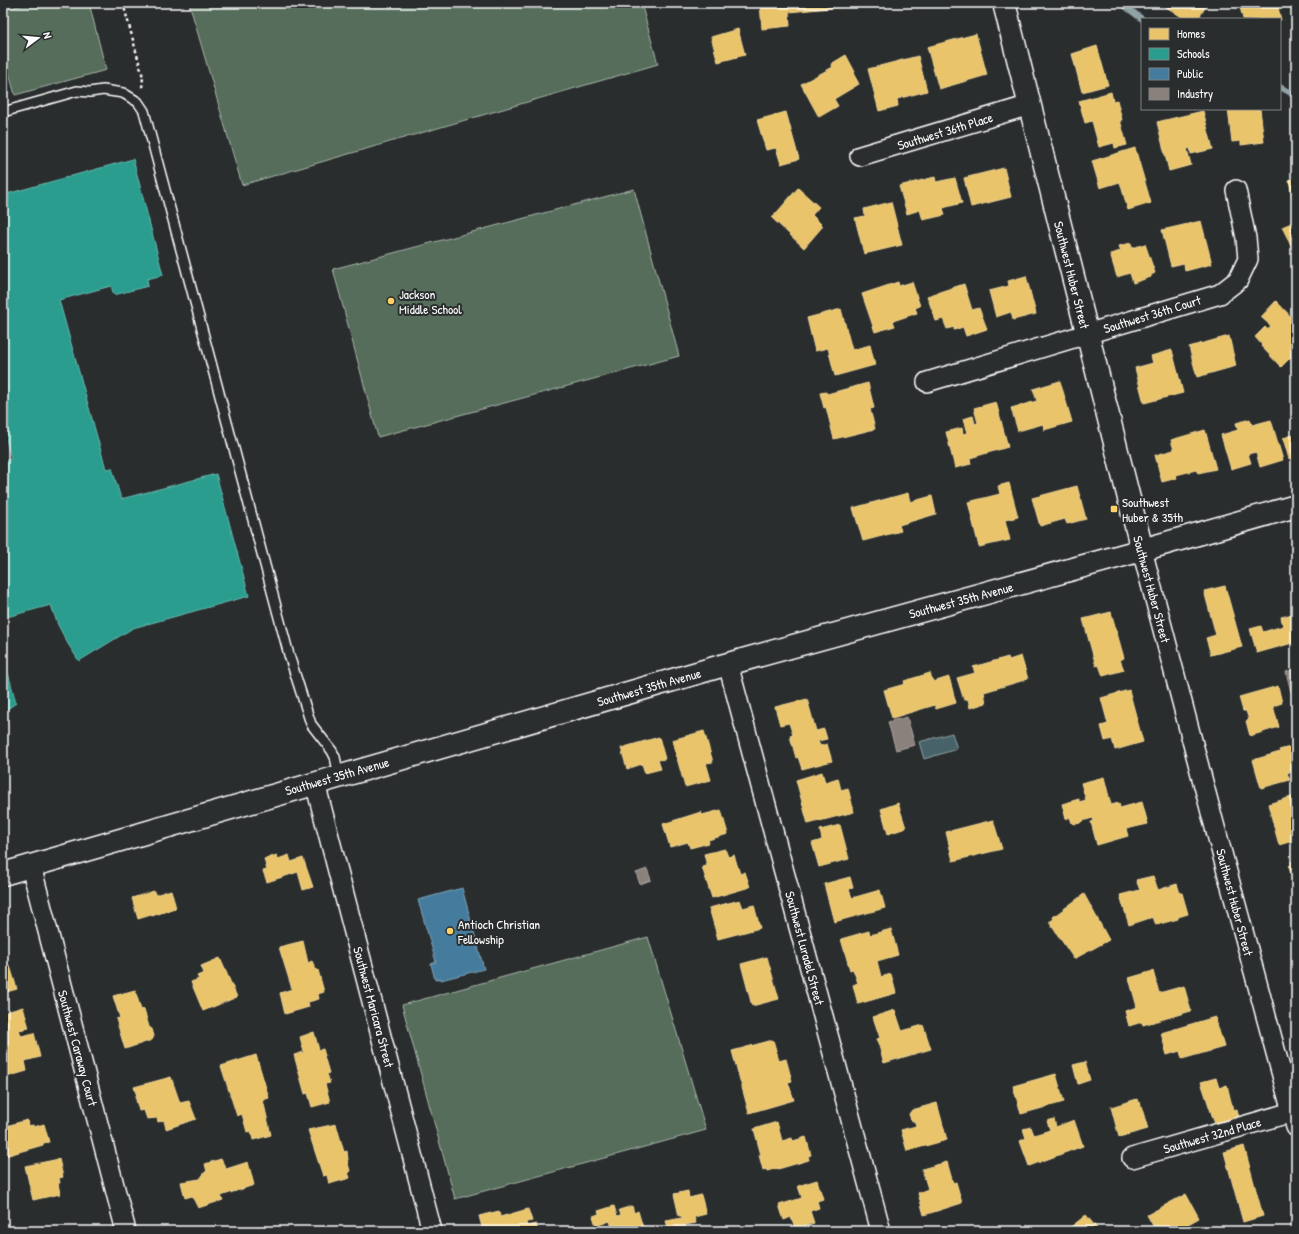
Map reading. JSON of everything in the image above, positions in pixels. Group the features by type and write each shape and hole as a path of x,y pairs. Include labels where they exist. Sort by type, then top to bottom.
{"street":[{"name":"Southwest Huber Street","path":"1004,3 1142,550 1211,813 1294,1119"},
{"name":"Southwest 36th Place","path":"860,156 1030,105"},
{"name":"Southwest 36th Court","path":"927,382 1220,294 1238,280 1248,259 1246,238 1236,190"},
{"name":"Southwest 35th Avenue","path":"3,874 728,664 1296,506"},
{"name":"Southwest Luradel Street","path":"728,664 881,1231"},
{"name":"Southwest Maricara Street","path":"315,783 432,1231"},
{"name":"Southwest Caraway Court","path":"31,866 126,1231"},
{"name":"Southwest 32nd Place","path":"1132,1158 1294,1119"}],"lane":[{"path":"3,112 77,91 90,92 103,90 123,93 138,102 144,111 289,655 304,706 311,724 332,751 335,757 339,776"}],"path":[{"path":"123,3 143,77 138,102"}],"green space":[{"path":"30,3 89,3 106,70 15,95 3,51 3,10"},
{"path":"189,3 641,3 658,64 242,185"},
{"path":"634,189 679,356 378,437 333,269"},
{"path":"648,937 706,1130 455,1199 402,1005"}],"water":[{"path":"952,733 957,749 924,759 919,742"}],"building: Homes":[{"path":"760,3 840,3 840,7 789,12 790,26 762,29"},
{"path":"1160,3 1208,3 1199,18 1183,18"},
{"path":"1239,3 1277,3 1281,18 1243,18"},
{"path":"738,29 745,55 718,62 711,37"},
{"path":"976,34 987,75 939,89 927,47"},
{"path":"1097,46 1108,85 1082,92 1072,54"},
{"path":"846,55 855,72 853,73 859,84 834,99 838,106 819,117 801,84 833,67 831,64"},
{"path":"918,56 927,91 897,99 898,106 879,111 868,69"},
{"path":"1111,92 1113,101 1117,100 1122,120 1120,120 1127,145 1115,148 1114,143 1099,147 1092,121 1085,123 1079,101"},
{"path":"1228,110 1260,110 1264,142 1241,145 1241,141 1232,142"},
{"path":"1203,111 1213,149 1191,154 1190,148 1187,149 1191,165 1169,171 1157,122"},
{"path":"786,112 799,159 781,164 776,148 766,150 757,120"},
{"path":"1135,148 1151,203 1128,210 1120,182 1100,188 1092,161"},
{"path":"1004,168 1011,197 971,207 964,178"},
{"path":"935,177 936,182 955,178 962,203 943,208 945,215 923,220 920,210 907,214 899,186"},
{"path":"1296,179 1296,205 1294,206 1289,180"},
{"path":"798,188 819,207 812,215 823,226 804,248 772,218"},
{"path":"891,202 902,245 864,254 855,218 865,216 864,209"},
{"path":"1201,221 1212,264 1185,271 1184,263 1171,266 1162,230"},
{"path":"1296,221 1296,246 1292,247 1282,227"},
{"path":"1131,243 1132,248 1145,244 1155,273 1151,275 1151,277 1133,283 1130,273 1117,277 1110,254 1121,251 1119,246"},
{"path":"1026,276 1036,314 1013,320 1011,312 996,317 989,291 1009,286 1008,281"},
{"path":"898,282 899,286 912,282 920,306 915,308 917,313 893,321 895,326 875,332 862,294"},
{"path":"964,284 972,310 979,308 987,329 966,336 963,327 954,330 954,327 947,329 943,319 936,321 927,296"},
{"path":"1276,301 1296,322 1296,352 1281,367 1261,346 1262,345 1255,337 1265,327 1267,329 1271,326 1261,317"},
{"path":"841,309 852,350 870,345 875,365 835,376 828,348 815,351 807,318"},
{"path":"1229,336 1236,366 1197,377 1189,347"},
{"path":"1172,350 1183,393 1144,403 1135,368 1153,363 1151,356"},
{"path":"1060,381 1072,422 1044,430 1043,424 1018,431 1011,408 1037,401 1033,389"},
{"path":"868,383 874,408 870,409 875,429 834,439 826,407 824,408 820,393 826,392 827,394"},
{"path":"996,402 1008,447 970,458 971,464 955,468 946,432 962,428 963,434 967,433 963,419 973,416 975,424 978,423 974,408"},
{"path":"1250,419 1252,425 1271,420 1283,460 1260,467 1256,452 1248,454 1251,463 1231,469 1221,435 1238,430 1236,423"},
{"path":"1205,430 1216,469 1198,473 1196,470 1176,475 1177,478 1162,482 1155,455 1174,450 1171,440"},
{"path":"1296,434 1296,457 1289,459 1283,438"},
{"path":"1009,483 1018,517 1005,520 1010,540 979,547 968,502 1000,494 998,486"},
{"path":"1077,486 1086,519 1067,524 1065,519 1040,526 1032,498"},
{"path":"908,493 910,502 932,496 936,514 899,525 901,531 863,541 853,508"},
{"path":"1225,586 1242,647 1211,655 1206,638 1216,635 1204,591"},
{"path":"1111,612 1124,658 1120,660 1124,670 1103,676 1099,665 1096,666 1083,619"},
{"path":"1296,613 1296,642 1257,653 1250,629 1261,626 1263,632 1283,626 1281,617"},
{"path":"1021,656 1028,679 984,692 986,703 970,708 968,699 964,700 957,678 975,673 973,667 1008,657 1009,660"},
{"path":"930,673 933,682 949,677 956,703 936,709 935,705 892,718 884,690 905,684 904,681"},
{"path":"1278,686 1282,703 1273,706 1279,727 1250,736 1246,721 1249,720 1246,711 1243,711 1239,697"},
{"path":"1129,690 1143,742 1115,750 1112,739 1105,741 1101,726 1108,724 1101,698"},
{"path":"807,699 816,731 824,729 827,739 818,741 820,746 827,744 832,761 802,769 798,757 796,758 790,736 793,735 789,723 780,725 775,707"},
{"path":"704,731 713,762 706,763 711,780 685,787 672,740"},
{"path":"659,737 665,759 658,760 661,769 645,773 642,764 627,769 621,748"},
{"path":"1290,747 1296,770 1287,773 1290,780 1261,788 1253,760 1280,752 1279,750"},
{"path":"822,772 825,782 838,778 841,790 848,788 854,812 808,824 796,780"},
{"path":"1104,777 1111,805 1119,803 1120,808 1142,802 1148,824 1126,829 1128,836 1097,845 1091,822 1094,821 1093,818 1076,824 1072,823 1070,817 1066,819 1062,804 1079,799 1079,802 1086,800 1081,783"},
{"path":"1295,796 1296,840 1279,845 1268,804"},
{"path":"898,803 906,828 888,834 881,809"},
{"path":"721,810 728,834 708,840 709,843 690,848 688,842 670,847 663,824 701,812 702,815"},
{"path":"993,820 1002,849 953,861 946,832"},
{"path":"840,825 849,859 819,867 812,843 822,840 820,830"},
{"path":"725,849 728,857 734,855 740,874 745,872 750,887 712,898 702,867 707,866 704,854"},
{"path":"277,855 278,859 289,855 291,862 303,858 313,887 303,890 298,872 267,882 263,871 267,870 264,859"},
{"path":"1296,860 1296,886 1294,886 1289,866 1292,865 1291,862"},
{"path":"1153,876 1158,890 1177,884 1180,893 1182,893 1188,914 1178,917 1178,919 1156,925 1153,917 1129,925 1120,895 1140,890 1136,880"},
{"path":"850,877 853,888 849,889 852,898 880,890 885,908 834,922 824,884"},
{"path":"171,890 176,908 138,919 132,898 154,891 155,895"},
{"path":"1084,894 1109,940 1074,959 1049,922 1054,919 1053,917"},
{"path":"740,900 743,908 754,905 760,928 718,939 709,908"},
{"path":"891,929 898,955 877,961 881,977 891,974 896,993 858,1004 853,985 858,983 853,969 850,970 841,939 869,931 870,935"},
{"path":"303,941 308,963 312,961 316,970 318,970 324,992 318,994 319,999 308,1002 309,1007 285,1014 280,993 292,989 279,947"},
{"path":"767,957 779,999 752,1006 741,964"},
{"path":"220,958 237,997 203,1011 191,982 199,979 197,976 204,973 201,966"},
{"path":"3,961 5,967 10,966 17,989 3,993"},
{"path":"1153,971 1159,993 1184,986 1191,1011 1143,1025 1142,1022 1129,1026 1125,1011 1137,1007 1129,978"},
{"path":"135,990 141,1010 144,1009 149,1027 152,1029 154,1036 152,1040 125,1049 116,1019 120,1018 113,996"},
{"path":"23,1007 29,1028 19,1030 21,1036 34,1033 40,1057 25,1061 27,1071 3,1078 3,1013"},
{"path":"895,1010 902,1031 923,1025 931,1049 884,1063 877,1039 880,1038 873,1017"},
{"path":"1215,1017 1224,1047 1182,1059 1180,1051 1167,1055 1161,1033"},
{"path":"314,1032 319,1050 323,1049 329,1073 327,1074 330,1083 325,1084 330,1102 312,1107 308,1093 305,1094 294,1055 304,1052 300,1037"},
{"path":"773,1040 779,1061 786,1059 792,1081 788,1082 794,1100 749,1113 732,1051"},
{"path":"256,1055 269,1098 263,1100 271,1135 253,1140 251,1131 247,1132 242,1114 237,1116 221,1066"},
{"path":"1085,1062 1090,1080 1078,1084 1073,1065"},
{"path":"1056,1074 1064,1102 1021,1114 1013,1086"},
{"path":"171,1077 180,1103 189,1101 196,1119 166,1129 164,1120 158,1122 157,1118 147,1119 144,1110 139,1111 134,1087"},
{"path":"1216,1078 1219,1088 1227,1085 1233,1110 1237,1109 1240,1122 1217,1130 1201,1082"},
{"path":"1137,1099 1138,1102 1140,1102 1148,1129 1119,1137 1111,1107"},
{"path":"937,1103 947,1140 907,1151 901,1130 916,1126 915,1122 911,1120 909,1114 912,1110"},
{"path":"1054,1119 1056,1127 1074,1120 1083,1146 1029,1166 1020,1141 1026,1138 1023,1129 1031,1127 1034,1135 1050,1130 1047,1121"},
{"path":"27,1120 28,1126 33,1125 34,1127 44,1124 49,1142 5,1156 3,1149 3,1127"},
{"path":"777,1122 782,1141 792,1138 793,1141 806,1137 811,1155 808,1156 809,1160 767,1171 766,1169 763,1170 759,1155 761,1155 754,1129"},
{"path":"336,1124 344,1152 347,1151 347,1160 350,1171 348,1172 350,1178 329,1184 327,1175 323,1176 308,1130"},
{"path":"1244,1146 1263,1216 1243,1222 1224,1152"},
{"path":"59,1159 63,1177 59,1178 60,1183 58,1183 60,1194 33,1200 25,1166"},
{"path":"221,1159 226,1169 248,1162 254,1185 221,1196 223,1200 198,1208 192,1196 185,1198 181,1182 200,1179 205,1172 207,1172 205,1164"},
{"path":"947,1162 953,1183 956,1182 962,1203 924,1215 918,1193 928,1189 922,1169"},
{"path":"817,1180 823,1199 817,1201 819,1208 810,1211 814,1223 795,1229 791,1217 784,1220 779,1205 802,1198 798,1186"},
{"path":"688,1191 689,1198 701,1195 706,1214 694,1217 696,1223 685,1225 686,1231 669,1231 666,1221 682,1218 682,1216 679,1216 674,1194"},
{"path":"1186,1194 1199,1218 1176,1231 1156,1231 1147,1215"},
{"path":"614,1206 617,1216 621,1215 619,1210 632,1206 634,1213 638,1211 644,1231 613,1231 610,1221 596,1226 593,1216 599,1214 598,1211"},
{"path":"528,1209 532,1221 526,1222 527,1226 536,1224 538,1231 503,1231 503,1229 496,1231 483,1231 479,1216 499,1211 500,1217"},
{"path":"1086,1215 1099,1231 1066,1231"},
{"path":"252,1226 254,1230 265,1226 266,1231 236,1231"}],"building: Schools":[{"path":"133,159 163,275 147,279 148,286 114,295 111,286 59,300 106,469 112,468 121,499 216,474 249,596 133,628 79,661 58,625 51,605 3,618 3,461 11,459 3,427 3,195"},
{"path":"3,654 16,703 3,712"}],"building: Public":[{"name":"Antioch Christian Fellowship","path":"462,888 484,969 441,980 441,978 435,980 431,964 436,962 418,900"}],"building: Industry":[{"path":"1296,669 1296,690 1291,692 1286,672"},
{"path":"907,717 915,745 896,750 888,722"},
{"path":"1296,728 1296,744 1291,730"},
{"path":"647,869 651,880 640,884 636,873"}],"waterway":[{"path":"1121,3 1141,18"},
{"path":"1281,88 1296,96"}],"place":[{"name":"Jackson Middle School","path":"391,301"},
{"name":"Southwest Huber & 35th","path":"1114,509"},
{"name":"Antioch Christian Fellowship","path":"450,931"}]}
